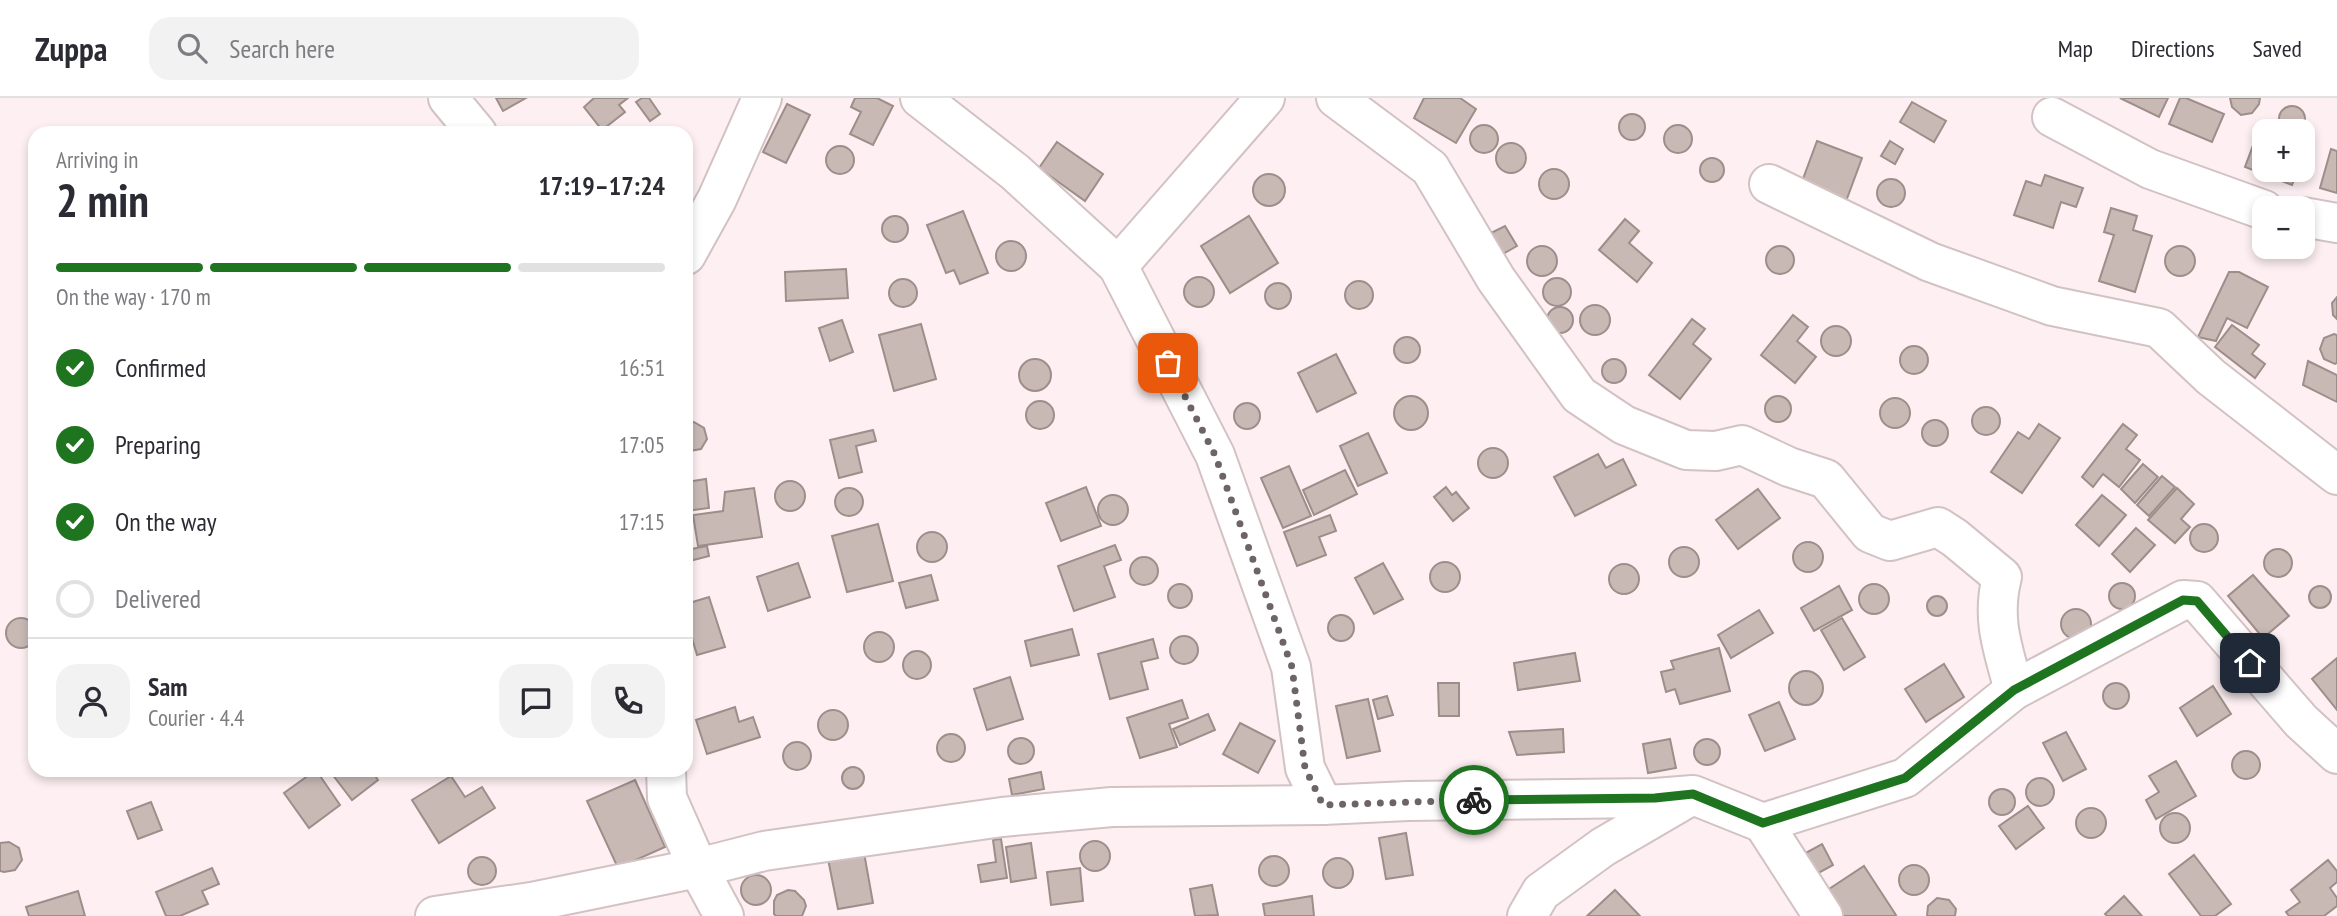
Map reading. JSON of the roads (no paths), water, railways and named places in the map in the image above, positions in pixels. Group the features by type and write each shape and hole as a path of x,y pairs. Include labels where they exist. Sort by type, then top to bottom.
{"street":[{"path":"449,98 471,126"},
{"path":"693,243 717,200 762,98"},
{"path":"920,98 1014,172 1118,266 1215,455 1292,667 1305,768 1323,805"},
{"path":"1118,266 1265,98"},
{"path":"1336,98 1430,168 1496,279 1579,395 1624,425 1686,450 1716,451 1742,445 1789,467 1826,479 1870,533 1890,541 1938,527 2002,576 1996,599 1998,629 2014,690"},
{"path":"2052,117 2150,169 2252,206"},
{"path":"1769,184 1930,262 2052,306 2159,328 2211,377 2337,475"},
{"path":"2315,219 2337,223"},
{"path":"1763,823 1905,778 2014,690 2183,600 2197,601 2301,720 2337,754"},
{"path":"666,777 667,798 698,868 724,916"},
{"path":"1527,916 1541,892 1603,847 1693,794"},
{"path":"435,916 531,902 698,868 764,851 1002,817 1112,807 1655,798 1693,794 1763,823 1823,916"}]}
